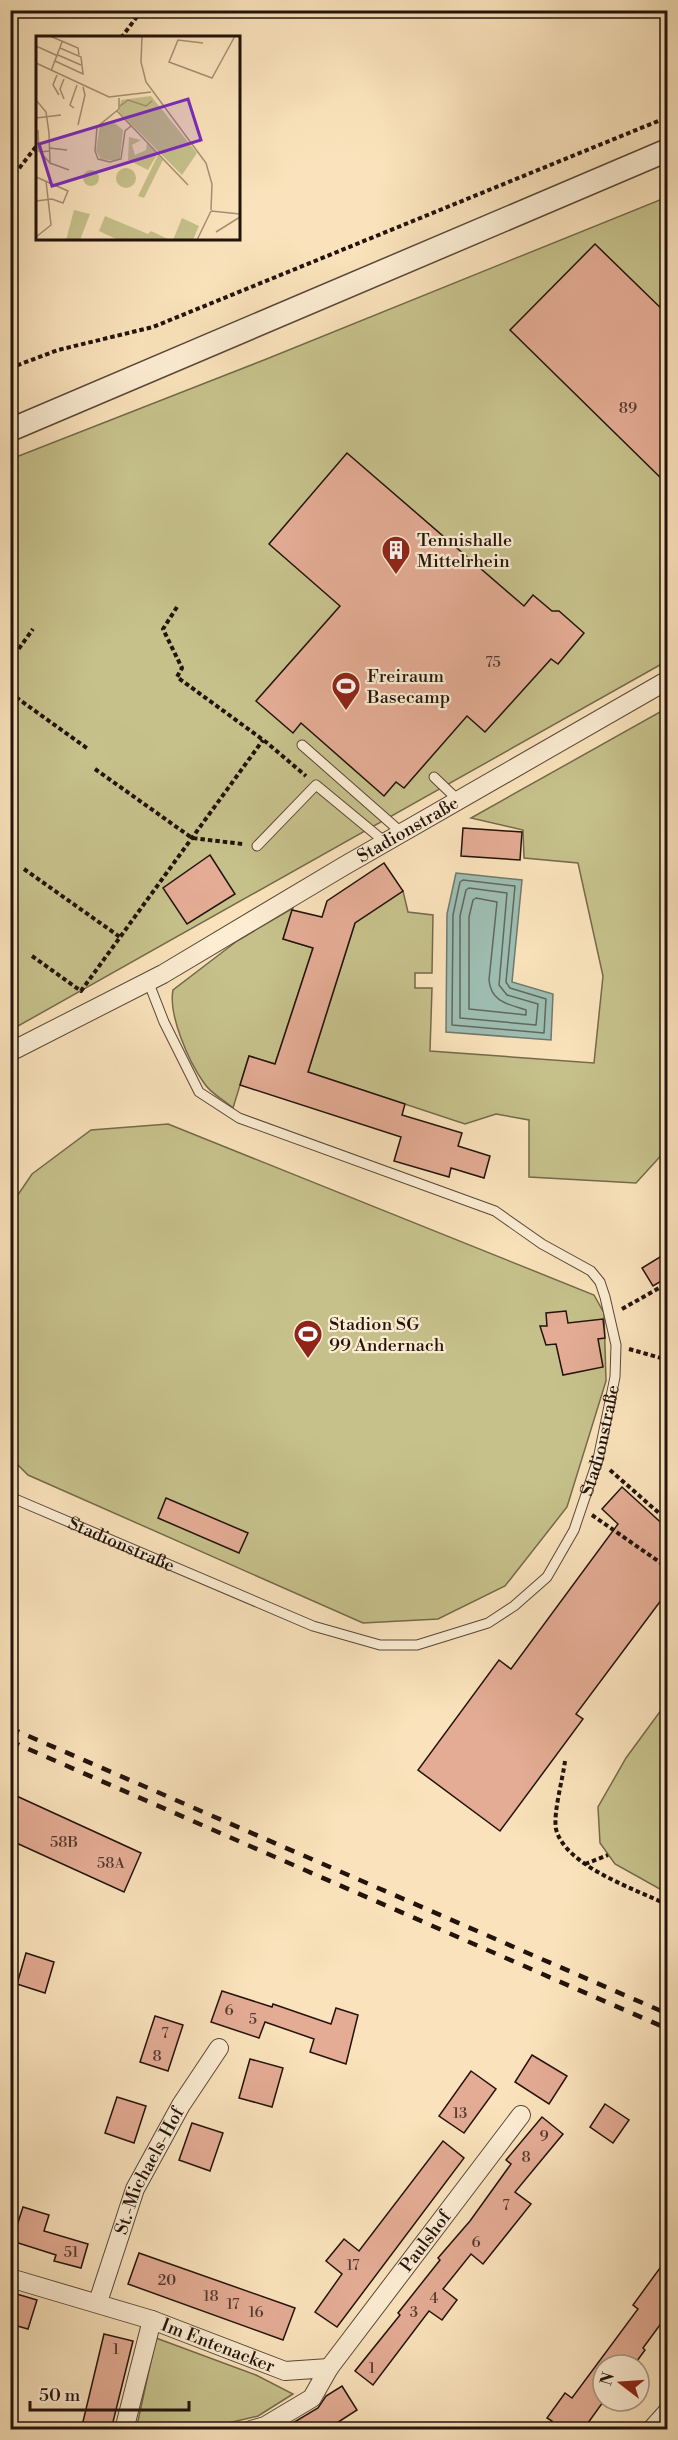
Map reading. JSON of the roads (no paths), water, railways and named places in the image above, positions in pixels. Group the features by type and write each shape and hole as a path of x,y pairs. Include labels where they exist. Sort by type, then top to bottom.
{"street":[{"path":"10,429 668,150"},
{"name":"Stadionstraße","path":"10,1052 148,981 668,680"},
{"name":"St.-Michaels-Hof","path":"98,2302 135,2189 181,2105 219,2048"},
{"name":"Paulshof","path":"329,2368 521,2115"},
{"path":"10,2278 98,2302 152,2320"},
{"name":"Im Entenacker","path":"124,2430 152,2320 285,2372 329,2368"},
{"path":"251,2430 266,2427 312,2398 329,2368"},
{"path":"651,2430 668,2411"}],"lane":[{"path":"302,745 402,832"},
{"path":"435,777 458,800"},
{"path":"257,846 316,785 385,842"},
{"name":"Stadionstraße","path":"10,1495 313,1626 380,1645 417,1646 488,1623 514,1606 547,1577 574,1530 598,1459 615,1377 616,1345 611,1315 600,1282 591,1271 542,1244 495,1211 239,1118 199,1092 164,1022 148,981"}],"water":[{"path":"456,873 522,880 512,982 553,994 551,1040 446,1032 447,914"}],"railway":[{"path":"10,1728 668,2014"},
{"path":"10,1741 668,2029"}],"place":[{"name":"Tennishalle Mittelrhein","path":"396,576"},
{"name":"Freiraum Basecamp","path":"346,712"},
{"name":"Stadion SG 99 Andernach","path":"308,1360"}]}
